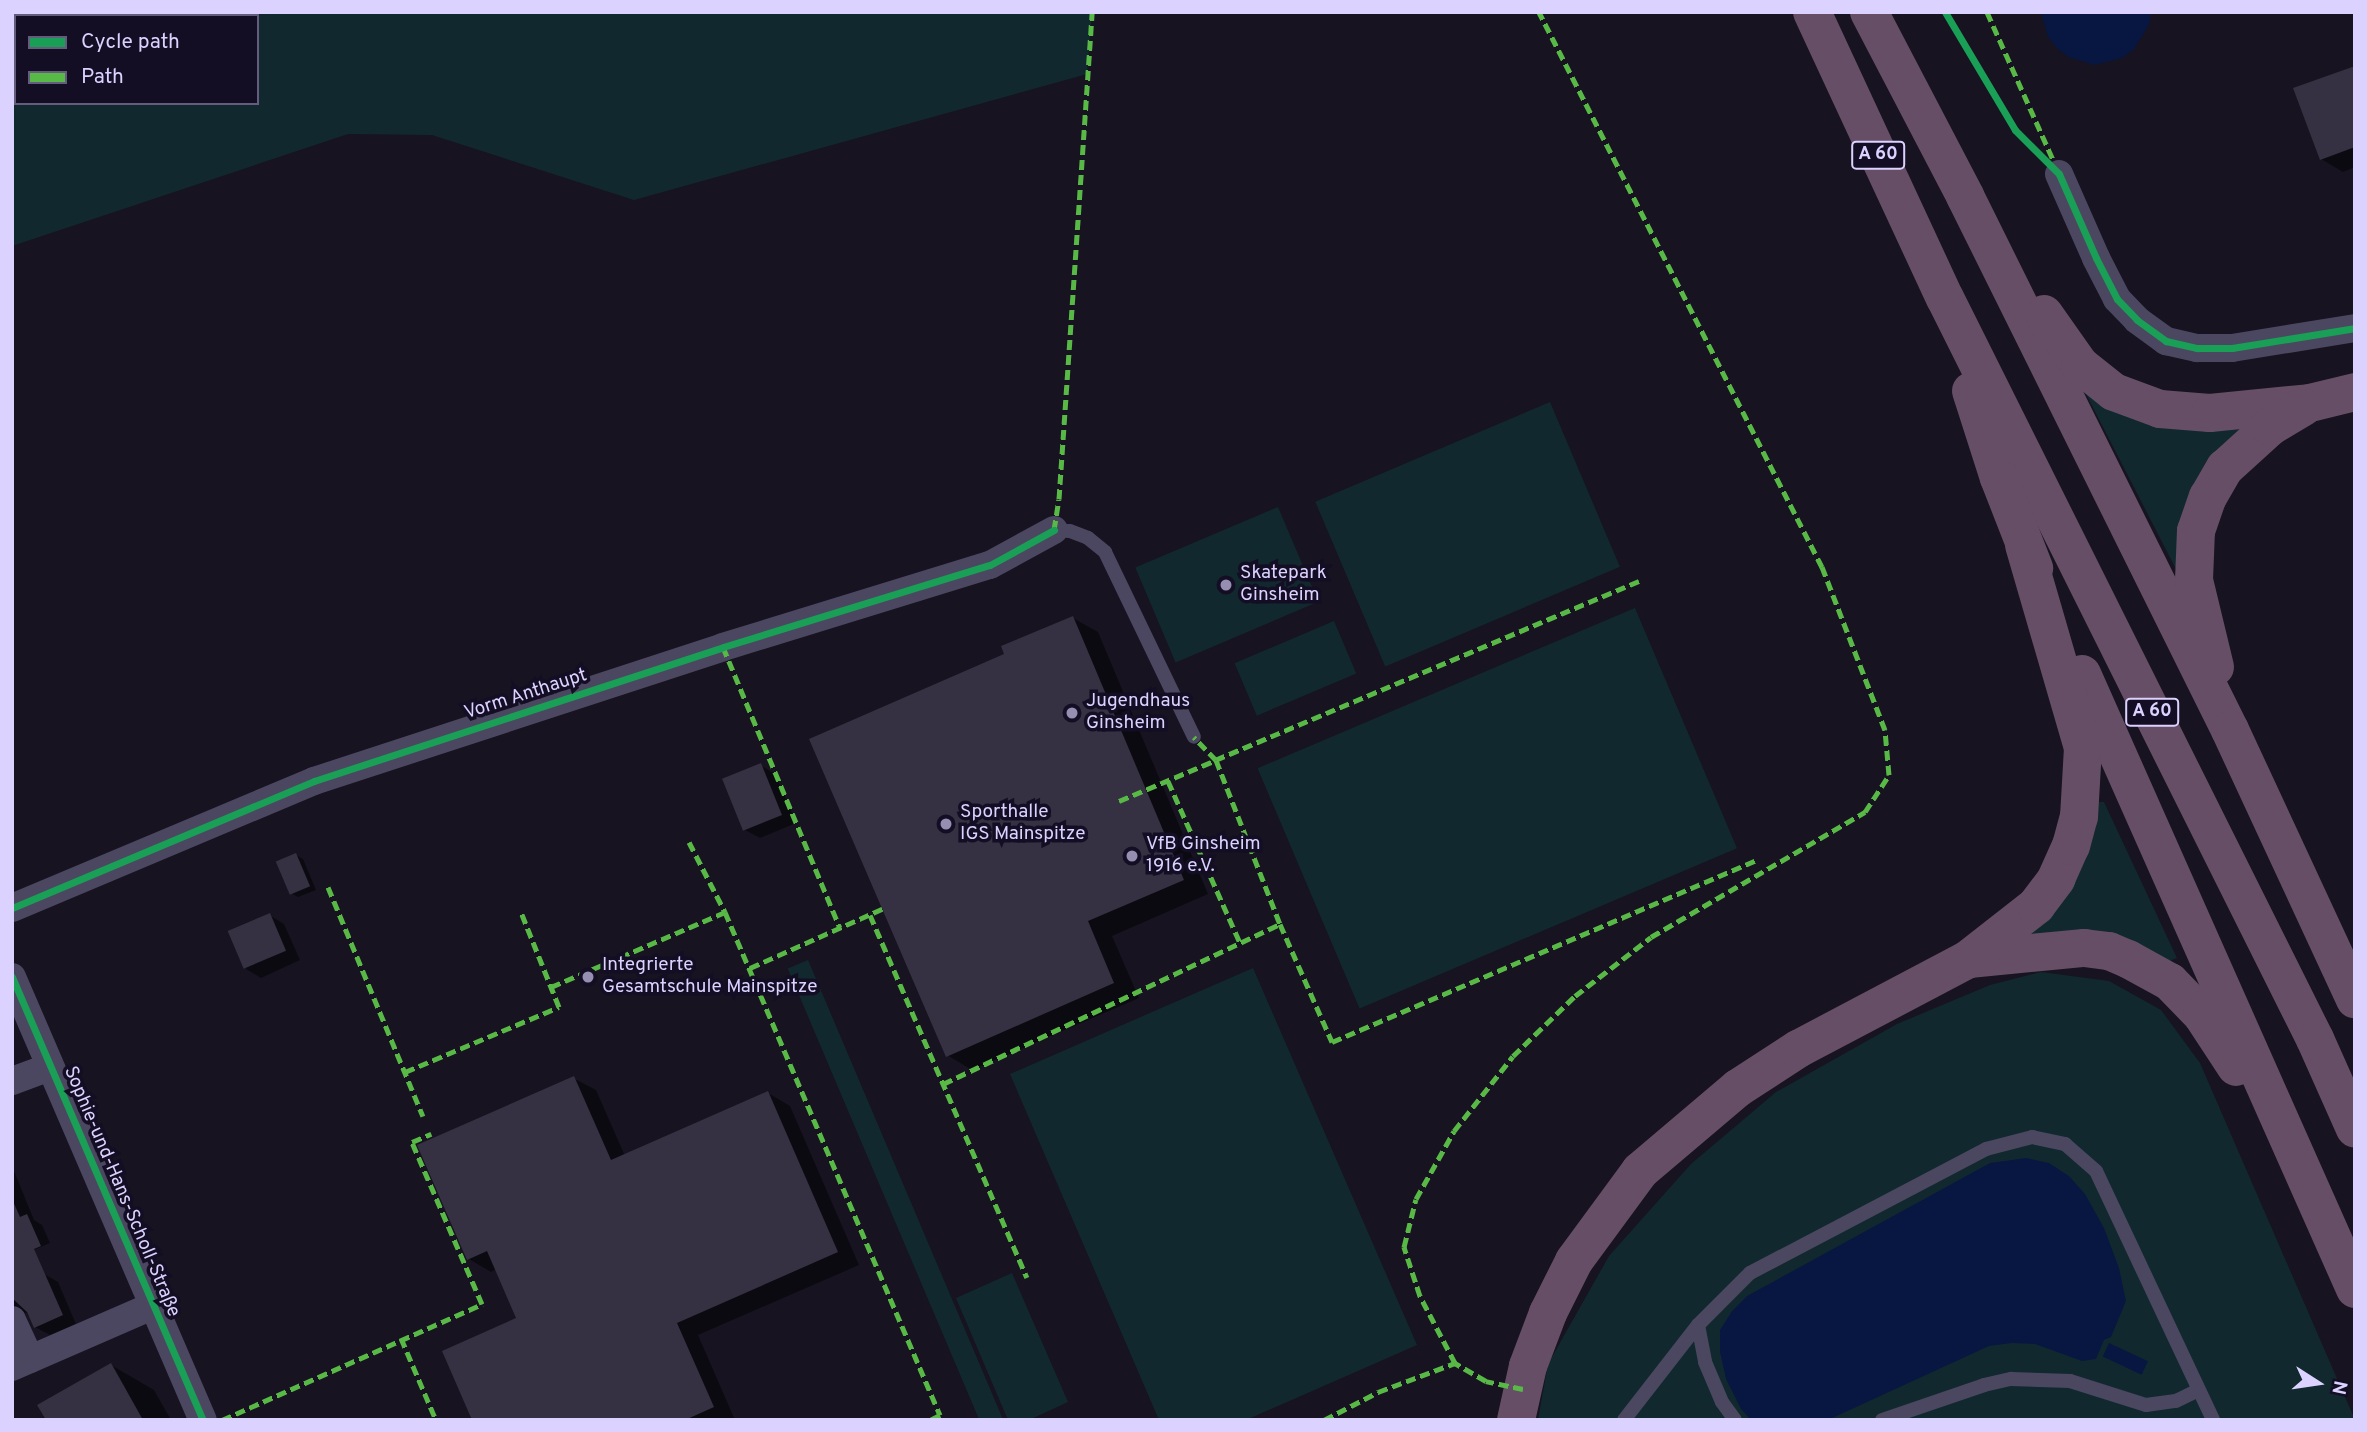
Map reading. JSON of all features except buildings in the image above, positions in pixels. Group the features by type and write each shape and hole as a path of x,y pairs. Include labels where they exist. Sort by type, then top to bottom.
{"highway":[{"name":"A 60","path":"1812,12 1945,298 2303,1015 2355,1129"},
{"name":"A 60","path":"1869,12 1965,196 2230,730 2355,999"},
{"path":"1965,196 2080,365 2114,392 2160,409 2210,413 2310,403 2355,392"},
{"path":"1516,1420 1528,1366 1548,1312 1569,1271 1604,1216 1640,1171 1738,1088 1798,1049 1967,960 2036,906 2056,879 2071,846 2079,817 2082,748 2024,545 1977,412 1945,298"},
{"path":"2230,730 2194,580 2196,531 2208,497 2225,468 2270,427 2310,403"},
{"path":"2024,545 2355,1289"},
{"path":"1967,960 2084,948 2109,951 2170,982 2203,1014 2307,1181"}],"street":[{"path":"2059,174 2095,258 2117,299 2137,320 2165,341 2197,348 2232,348 2355,328"},
{"name":"Vorm Anthaupt","path":"12,908 314,781 711,651 990,565 1054,530"},
{"name":"Sophie-und-Hans-Scholl-Straße","path":"12,977 202,1420"},
{"path":"12,1081 50,1067"},
{"path":"12,1320 21,1363 152,1306"}],"lane":[{"path":"1054,530 1070,531 1088,538 1105,552 1194,737"},
{"path":"1625,1420 1698,1325 1750,1273 1986,1149 2032,1137 2066,1144 2096,1171 2213,1420"},
{"path":"1698,1325 1705,1362 1722,1402 1735,1420"},
{"path":"1882,1420 2011,1379 2070,1381 2146,1405 2176,1401 2199,1390"}],"green space":[{"path":"12,12 1092,12 1087,74 634,200 432,135 348,134 12,246"},
{"path":"2085,392 2272,414 2179,575"},
{"path":"1550,402 1620,567 1385,666 1315,502"},
{"name":"Skatepark Ginsheim","path":"1278,507 1318,602 1176,662 1135,568"},
{"path":"1635,608 1737,848 1360,1008 1258,768"},
{"path":"1334,621 1356,673 1257,716 1235,663"},
{"path":"2095,802 2104,802 2177,958 2167,962 2007,943"},
{"path":"808,960 1003,1420 979,1420 788,969"},
{"path":"1253,968 1417,1345 1246,1420 1159,1420 1010,1074"},
{"path":"2041,972 2109,981 2161,1010 2200,1063 2355,1420 1538,1420 1548,1364 1609,1256 1691,1164 1776,1092 1897,1024 1990,985"},
{"path":"1012,1273 1068,1402 1029,1420 1008,1420 956,1298"}],"water":[{"path":"2041,12 2151,12 2149,25 2134,49 2122,58 2095,65 2068,57 2057,48 2048,37"},
{"path":"2026,1158 2049,1163 2069,1176 2085,1194 2104,1228 2119,1268 2126,1301 2111,1337 2104,1340 2096,1359 2082,1361 2035,1344 1989,1346 1828,1420 1751,1420 1741,1409 1726,1379 1720,1352 1720,1330 1732,1311 1747,1296 1990,1163"},
{"path":"2109,1343 2148,1361 2142,1375 2103,1357"}],"marked path":[{"path":"1054,530 1059,499 1092,12"},
{"path":"1523,1389 1486,1381 1455,1363 1420,1296 1404,1247 1416,1199 1454,1131 1513,1056 1575,996 1651,937 1865,812 1889,775 1885,730 1822,567 1539,12"},
{"path":"1987,12 2054,162"},
{"path":"1639,581 1216,760 1280,924 1332,1042 1757,860"},
{"path":"723,647 840,928"},
{"path":"1119,801 1216,760 1194,737"},
{"path":"1168,781 1240,943"},
{"path":"689,842 725,912"},
{"path":"328,887 423,1116"},
{"path":"750,968 882,909"},
{"path":"405,1072 559,1007 521,912"},
{"path":"551,987 725,912 940,1415 930,1420"},
{"path":"870,915 1027,1277"},
{"path":"943,1084 1280,924"},
{"path":"222,1420 482,1304 412,1142 431,1134"},
{"path":"401,1338 436,1420"},
{"path":"1324,1420 1378,1392 1455,1363"}],"cycle path":[{"path":"1945,12 2015,130 2059,174 2117,299 2137,320 2166,341 2197,348 2232,348 2355,328"},
{"path":"12,908 314,781 723,647 990,565 1054,530"},
{"path":"12,977 203,1420"}],"place":[{"name":"Skatepark Ginsheim","path":"1226,585"},
{"name":"Jugendhaus Ginsheim","path":"1072,713"},
{"name":"Sporthalle IGS Mainspitze","path":"946,824"},
{"name":"VfB Ginsheim 1916 e.V.","path":"1132,856"},
{"name":"Integrierte Gesamtschule Mainspitze","path":"588,977"}]}
